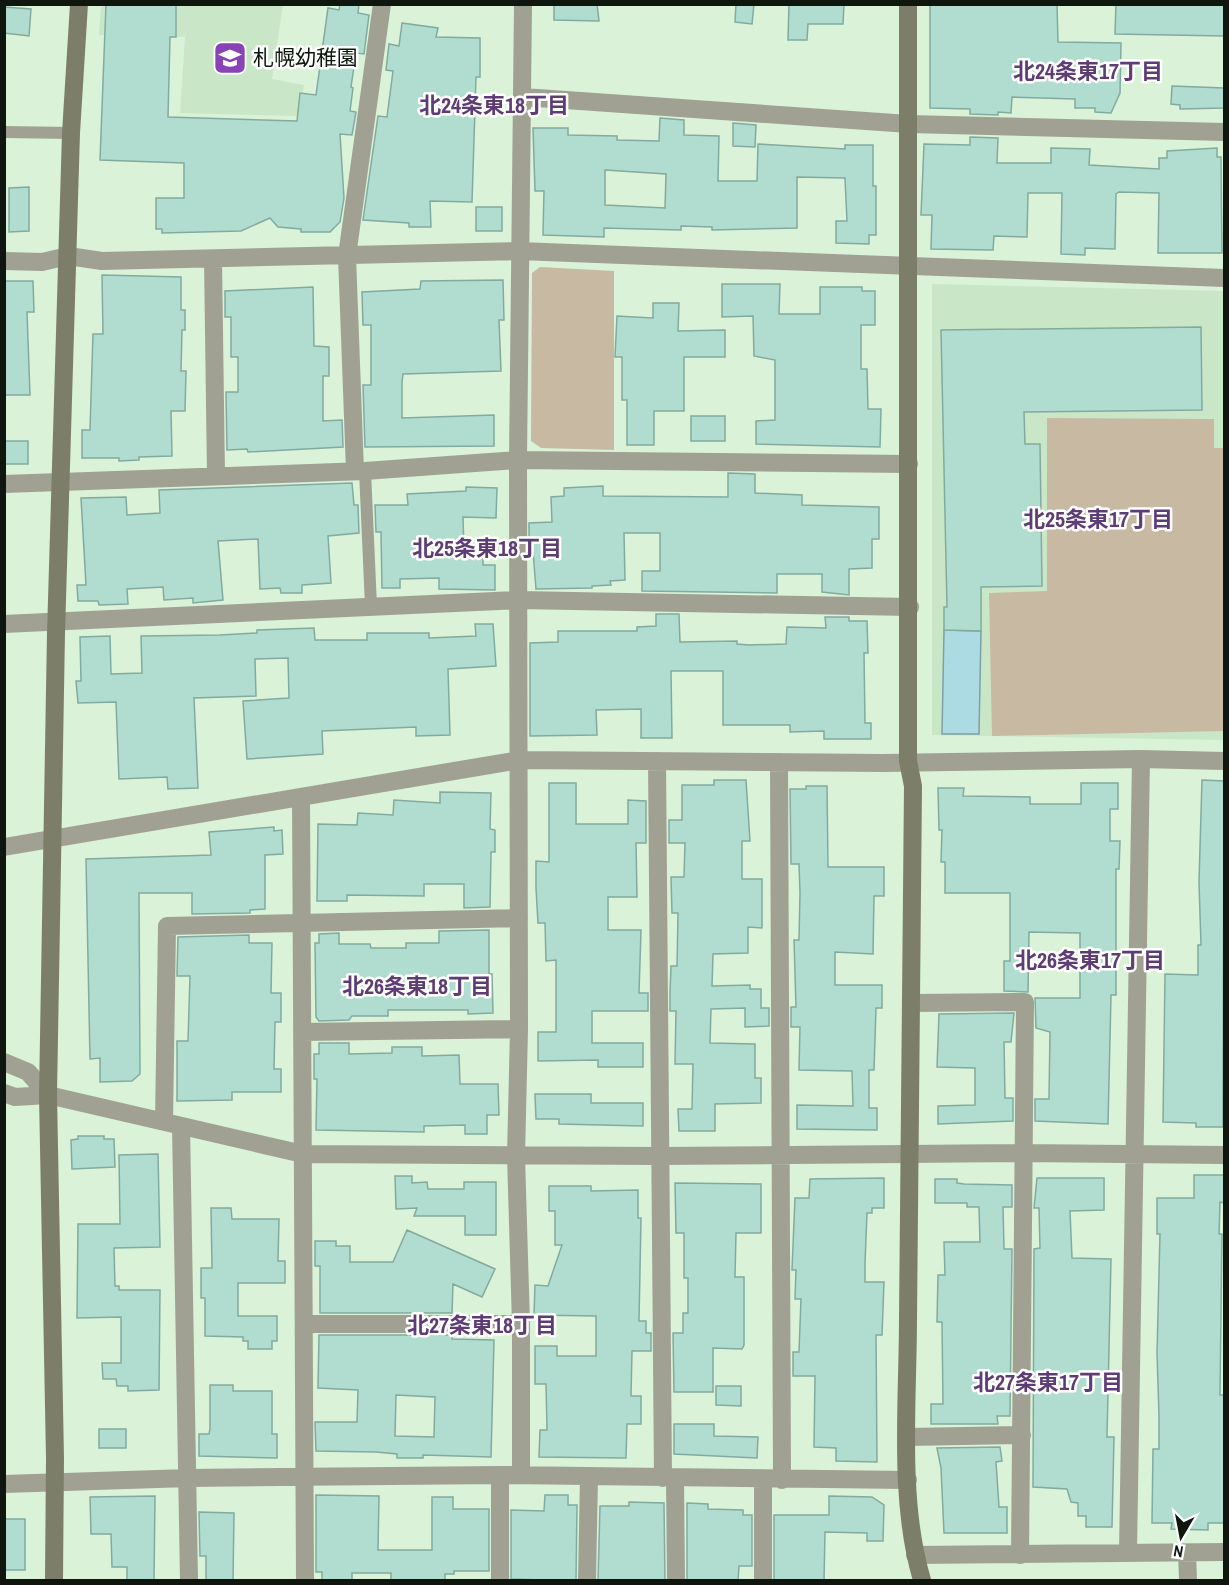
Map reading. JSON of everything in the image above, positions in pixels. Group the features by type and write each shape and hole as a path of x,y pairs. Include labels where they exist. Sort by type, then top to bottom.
{"street":[{"path":"54,1581 55,1483 48,1095 56,621 71,133 79,4"},
{"path":"360,471 347,256 382,4"},
{"path":"521,1475 521,1324 516,1156 519,1029 519,251 523,4"},
{"path":"908,4 907,268 910,607 908,761 913,786 908,1480 915,1555 922,1581"},
{"path":"523,97 909,124 1224,132"},
{"path":"4,261 42,262 68,256 102,261 519,251 907,268 1224,278"},
{"path":"213,259 216,476"},
{"path":"4,484 360,471 518,460 909,464"},
{"path":"4,624 518,600 910,607"},
{"path":"1128,1553 1137,1154 1142,759"},
{"path":"4,847 519,760 779,762 1142,759 1224,761"},
{"path":"657,761 660,1156 669,1478 676,1581"},
{"path":"763,1581 772,1479 781,1155 779,762"},
{"path":"300,798 305,1581"},
{"path":"189,1581 188,1478 172,1124 167,926 519,918"},
{"path":"913,1003 1025,1002 1020,1555"},
{"path":"302,1032 519,1029"},
{"path":"4,1062 28,1072 48,1095"},
{"path":"4,1093 15,1097 48,1095 303,1154 1224,1155"},
{"path":"304,1324 521,1324"},
{"path":"908,1437 1022,1435"},
{"path":"4,1484 188,1478 500,1475 908,1480"},
{"path":"500,1475 500,1581"},
{"path":"587,1581 588,1477"},
{"path":"915,1555 1224,1552"},
{"path":"1187,1553 1188,1581"}],"lane":[{"path":"4,132 71,133"},
{"path":"360,471 371,606"}],"shaded area":[{"name":"札幌幼稚園","path":"101,5 283,5 272,79 304,85 298,116 180,113 185,37 99,35"},
{"path":"540,267 614,271 614,450 541,448 531,441 532,273"},
{"path":"932,284 1224,291 1224,740 932,735"},
{"path":"1047,418 1214,419 1214,448 1224,448 1224,731 992,736 989,593 1047,591"}],"water":[{"path":"944,630 981,631 979,734 942,734"}],"building":[{"path":"106,4 176,4 176,37 170,37 168,117 297,121 300,93 316,95 328,8 339,10 340,4 359,4 358,13 369,15 364,54 356,53 351,87 353,88 350,111 356,112 352,135 340,134 344,198 340,222 330,232 301,232 301,229 278,227 270,218 241,231 162,233 162,229 156,229 156,198 184,198 184,163 100,160"},
{"path":"554,4 597,4 599,21 554,20"},
{"path":"736,4 754,4 752,24 735,22"},
{"path":"789,4 844,4 843,24 808,24 807,40 788,40"},
{"path":"930,4 1057,4 1058,42 1121,43 1120,93 1111,113 1095,112 1095,108 1075,108 1075,99 1012,97 1011,113 998,112 998,115 970,114 970,109 930,108"},
{"path":"1116,4 1224,4 1224,36 1115,34"},
{"path":"4,7 31,9 29,36 4,33"},
{"path":"402,23 438,28 436,37 480,38 480,77 476,77 472,202 430,201 431,227 409,227 409,223 363,220 378,116 387,117 393,71 386,70 389,44 399,46"},
{"path":"1172,86 1224,88 1224,108 1180,109 1180,105 1171,104"},
{"path":"660,118 684,120 684,135 719,136 718,181 757,181 758,144 845,149 845,145 873,145 876,235 869,235 869,244 836,243 836,221 847,221 845,178 797,177 797,228 712,230 712,227 681,226 681,230 604,228 604,237 543,235 544,191 535,191 533,128 568,128 568,135 617,136 617,140 659,141","holes":["605,170 666,174 665,208 605,205"]},
{"path":"733,123 756,125 755,147 733,146"},
{"path":"970,137 998,138 997,163 1051,163 1051,148 1090,149 1089,165 1159,169 1159,158 1167,158 1167,151 1217,148 1217,157 1221,157 1222,253 1158,253 1159,193 1119,192 1116,194 1115,249 1085,248 1085,255 1061,254 1062,193 1028,193 1027,237 994,236 993,250 931,249 932,215 921,215 924,144 970,145"},
{"path":"29,187 29,231 9,232 9,188"},
{"path":"476,207 502,207 502,231 476,231"},
{"path":"102,275 181,277 181,310 185,310 181,371 186,371 185,411 171,411 172,456 139,457 139,460 119,461 119,458 82,458 82,430 90,430 93,334 103,334"},
{"path":"503,280 504,320 499,320 501,371 403,374 402,382 402,418 494,415 494,446 365,447 363,385 371,385 371,325 363,325 362,292 420,289 421,281"},
{"path":"4,281 33,281 34,312 27,312 30,395 4,395"},
{"path":"722,284 780,284 779,314 820,314 820,287 862,287 862,291 875,291 875,325 861,325 861,369 867,369 868,409 881,409 880,447 756,444 756,421 775,420 775,360 754,356 753,316 722,317"},
{"path":"313,287 314,346 329,347 329,376 323,376 323,421 342,420 343,447 248,452 247,449 227,450 226,392 238,392 238,357 231,357 231,317 225,317 225,291"},
{"path":"653,303 679,303 678,331 725,330 725,357 684,357 684,411 654,411 654,445 627,445 627,400 622,400 622,357 615,357 617,316 653,318"},
{"path":"1201,327 1202,410 1024,412 1025,444 1040,444 1042,586 981,587 981,631 944,630 944,607 947,607 941,330"},
{"path":"691,416 725,416 725,441 691,441"},
{"path":"4,441 28,441 28,464 4,464"},
{"path":"728,473 755,474 755,493 802,495 802,505 879,507 879,539 872,539 872,568 849,569 849,595 822,592 822,574 777,574 777,593 642,591 642,571 660,571 660,533 624,533 625,580 610,581 611,585 592,586 592,588 536,589 533,551 529,552 529,523 552,522 551,497 564,496 564,488 603,486 603,496 728,497"},
{"path":"352,483 354,505 358,505 359,533 328,536 331,583 302,585 302,593 281,593 280,588 260,589 258,539 218,541 223,600 193,603 193,598 164,600 163,587 127,589 128,604 99,605 98,601 78,601 77,585 86,585 81,498 126,497 127,515 160,513 159,490"},
{"path":"466,487 497,488 496,518 463,517 464,550 467,550 467,555 483,555 483,565 495,565 495,590 439,589 439,578 400,579 400,588 382,588 381,532 376,532 375,505 408,505 407,494 466,491"},
{"path":"656,614 679,614 680,642 737,641 737,644 749,645 786,644 787,627 826,628 825,617 849,617 849,621 867,621 868,653 864,653 865,723 871,723 871,739 824,739 824,731 790,732 790,725 723,725 723,671 671,671 672,738 641,738 641,709 596,710 597,735 530,736 530,643 558,642 558,631 637,631 637,627 656,626"},
{"path":"475,624 493,624 496,666 448,669 450,735 416,736 416,727 322,731 323,754 247,759 243,701 289,698 288,658 255,659 256,696 194,698 198,788 168,789 167,777 119,779 116,702 78,703 76,681 81,681 80,637 110,636 111,674 142,673 141,636 220,635 257,633 257,630 314,628 315,640 367,640 367,633 429,633 429,638 476,636"},
{"path":"714,780 746,780 750,841 742,841 742,879 762,879 762,928 748,927 748,953 713,954 712,986 750,985 750,989 761,989 761,1008 769,1008 769,1026 745,1027 745,1008 711,1009 710,1043 755,1044 755,1078 761,1078 761,1103 715,1104 715,1131 679,1131 678,1109 692,1109 693,1064 675,1064 676,1011 670,1011 670,993 671,966 677,966 678,913 672,913 671,877 684,877 685,843 669,843 669,820 682,820 682,785 714,785"},
{"path":"1202,780 1224,781 1223,1127 1196,1127 1196,1123 1163,1122 1165,974 1198,975 1198,945 1201,945 1199,882"},
{"path":"549,783 576,783 576,824 628,824 628,800 646,801 646,843 636,843 637,897 608,897 608,930 641,930 639,993 648,993 648,1011 592,1011 592,1043 643,1043 643,1067 598,1067 598,1060 538,1061 538,1032 556,1032 556,960 546,961 545,923 538,923 536,888 536,861 549,862"},
{"path":"1081,783 1118,783 1118,809 1110,809 1110,841 1120,841 1119,869 1116,869 1116,995 1111,995 1108,1124 1035,1121 1035,1099 1049,1099 1050,1032 1036,1028 1035,998 1080,998 1080,933 1029,932 1028,992 1004,991 1004,961 1010,961 1010,893 945,893 945,862 941,862 942,830 939,830 938,788 964,788 963,796 1030,797 1030,804 1081,804"},
{"path":"806,786 827,786 828,867 884,867 884,896 874,896 873,954 835,952 835,985 882,985 882,1008 876,1008 874,1070 869,1070 869,1108 877,1108 877,1130 797,1129 797,1105 853,1106 852,1071 799,1070 800,1027 791,1027 791,1007 796,1007 794,940 799,940 800,893 799,864 791,864 790,789 806,789"},
{"path":"440,792 491,793 490,829 495,830 495,852 491,852 490,907 464,908 464,884 424,884 424,896 347,895 347,901 317,901 318,824 357,825 358,813 393,815 394,800 440,803"},
{"path":"274,827 274,831 282,830 283,854 265,855 265,909 250,910 250,913 192,914 192,893 139,893 140,1074 132,1081 100,1082 100,1058 90,1059 86,859 211,855 209,832"},
{"path":"489,930 489,974 492,974 493,1013 468,1014 468,1010 388,1010 388,1016 352,1016 349,1020 319,1021 316,1017 315,943 319,943 319,934 339,933 339,944 370,944 371,948 406,948 406,943 439,943 439,931"},
{"path":"249,935 249,943 272,943 271,993 281,993 281,1022 275,1022 274,1069 281,1069 281,1092 232,1092 232,1100 177,1101 177,1041 188,1041 190,976 177,976 178,937"},
{"path":"1014,1013 1011,1042 1004,1042 1005,1098 1013,1098 1013,1121 938,1124 938,1106 975,1105 975,1068 937,1067 939,1014"},
{"path":"319,1043 349,1043 349,1054 392,1053 392,1047 422,1047 422,1056 459,1055 460,1084 498,1084 499,1115 487,1115 487,1134 465,1134 465,1125 424,1126 424,1132 316,1130 317,1079 314,1079 314,1054 319,1054"},
{"path":"535,1094 591,1094 591,1103 643,1103 643,1126 559,1124 559,1119 536,1119"},
{"path":"78,1136 104,1136 104,1139 114,1139 115,1167 72,1169 71,1140 78,1139"},
{"path":"158,1154 160,1247 114,1248 115,1286 119,1286 119,1290 160,1290 159,1390 128,1391 128,1386 117,1386 116,1379 103,1379 102,1363 121,1363 121,1317 77,1318 78,1224 120,1224 119,1155"},
{"path":"1194,1175 1224,1175 1224,1203 1220,1202 1219,1234 1222,1234 1220,1395 1224,1395 1224,1523 1208,1523 1208,1530 1171,1529 1172,1523 1152,1523 1153,1449 1159,1449 1157,1353 1160,1234 1157,1234 1157,1198 1194,1198"},
{"path":"395,1176 412,1176 412,1183 427,1182 428,1189 464,1189 464,1182 496,1182 496,1235 465,1235 465,1216 414,1216 417,1208 396,1209"},
{"path":"884,1178 884,1208 872,1208 872,1213 867,1213 865,1263 865,1282 884,1282 882,1335 876,1335 877,1462 836,1461 836,1448 814,1447 815,1376 793,1376 793,1352 799,1352 801,1299 795,1299 796,1270 792,1270 795,1198 809,1198 810,1179"},
{"path":"1037,1178 1104,1178 1104,1210 1070,1211 1072,1258 1111,1259 1107,1437 1114,1437 1112,1527 1086,1527 1086,1516 1078,1516 1078,1503 1071,1502 1067,1489 1033,1487 1034,1249 1040,1248 1039,1208 1034,1208"},
{"path":"935,1179 957,1179 957,1183 964,1184 1012,1185 1012,1207 1003,1207 1004,1249 1012,1249 1010,1416 997,1416 998,1424 931,1424 931,1404 943,1404 942,1322 937,1322 938,1275 945,1275 944,1242 980,1242 979,1207 967,1207 967,1203 935,1203"},
{"path":"675,1183 761,1184 761,1233 736,1233 735,1277 744,1277 744,1345 742,1349 713,1348 713,1392 674,1392 673,1333 683,1333 683,1313 688,1313 688,1278 684,1278 684,1233 676,1233"},
{"path":"549,1186 591,1186 591,1191 638,1190 638,1218 641,1218 639,1321 646,1321 646,1333 651,1333 651,1351 632,1351 631,1396 641,1396 641,1424 627,1424 626,1458 539,1457 540,1430 547,1430 546,1384 535,1384 535,1346 557,1346 557,1356 596,1356 596,1316 534,1315 535,1285 548,1286 562,1245 555,1245 555,1211 549,1211"},
{"path":"211,1208 231,1208 232,1219 279,1219 278,1261 285,1261 285,1283 238,1283 238,1316 277,1316 277,1341 272,1341 272,1349 248,1349 248,1341 243,1341 243,1337 205,1336 205,1298 201,1298 201,1268 212,1268"},
{"path":"407,1230 495,1269 482,1297 453,1284 452,1313 320,1313 320,1266 315,1266 315,1241 336,1241 336,1246 350,1246 350,1262 393,1262"},
{"path":"319,1335 452,1335 452,1339 494,1340 491,1457 423,1455 423,1458 397,1458 397,1454 376,1452 316,1451 315,1422 357,1422 358,1390 318,1388","holes":["396,1395 435,1397 434,1437 395,1436"]},
{"path":"210,1385 233,1385 233,1391 272,1391 272,1434 277,1434 277,1458 199,1456 199,1434 209,1434 210,1429"},
{"path":"716,1386 741,1386 741,1406 716,1405"},
{"path":"674,1424 714,1424 714,1436 758,1437 757,1458 674,1454"},
{"path":"99,1429 126,1429 126,1448 99,1448"},
{"path":"1000,1447 1002,1461 996,1462 999,1507 1007,1507 1007,1533 944,1533 941,1468 937,1448"},
{"path":"316,1495 379,1496 378,1550 432,1550 432,1497 453,1497 453,1509 489,1509 489,1571 454,1571 454,1574 445,1574 445,1581 391,1581 391,1573 352,1573 352,1581 322,1581 322,1572 316,1572"},
{"path":"545,1495 568,1495 568,1505 577,1505 576,1581 511,1579 511,1510 544,1511"},
{"path":"155,1496 154,1581 127,1581 127,1567 112,1567 111,1534 91,1534 90,1497"},
{"path":"829,1496 872,1497 884,1505 883,1541 867,1541 867,1533 825,1532 824,1581 774,1581 774,1515 829,1515"},
{"path":"629,1502 664,1503 665,1581 598,1581 600,1506 629,1506"},
{"path":"687,1503 708,1504 708,1509 743,1510 743,1515 752,1515 752,1566 739,1566 738,1581 687,1581"},
{"path":"199,1512 234,1513 233,1581 206,1581 206,1556 200,1556"},
{"path":"4,1519 25,1519 25,1570 4,1570"}],"place":[{"name":"札幌幼稚園","path":"230,58"}],"district":[{"name":"北24条東17丁目","path":"1088,71"},
{"name":"北24条東18丁目","path":"494,105"},
{"name":"北25条東17丁目","path":"1098,519"},
{"name":"北25条東18丁目","path":"487,548"},
{"name":"北26条東17丁目","path":"1090,960"},
{"name":"北26条東18丁目","path":"417,986"},
{"name":"北27条東18丁目","path":"482,1325"},
{"name":"北27条東17丁目","path":"1048,1382"}]}
